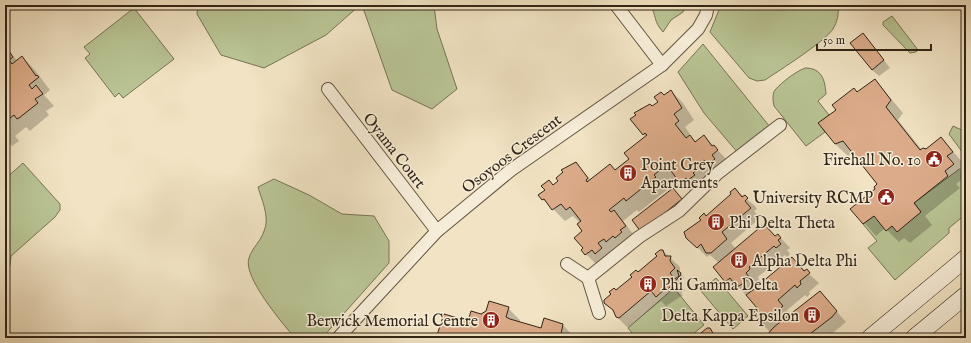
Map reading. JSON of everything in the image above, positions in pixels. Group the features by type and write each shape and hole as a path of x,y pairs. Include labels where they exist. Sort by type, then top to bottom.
{"main road":[{"path":"870,338 966,258"},
{"path":"914,338 966,295"}],"street":[{"path":"616,5 662,65"},
{"name":"Osoyoos Crescent","path":"338,338 437,231 511,170 662,65 698,29 706,15 708,5"},
{"name":"Oyama Court","path":"328,89 437,231"},
{"path":"588,278 639,237 679,211 718,173 780,124"},
{"path":"567,264 588,278 599,313"}],"green space":[{"path":"198,5 360,5 326,35 264,68 221,55 197,14"},
{"path":"362,5 434,5 437,29 457,89 432,109 392,90"},
{"path":"650,5 686,5 683,12 671,20 663,32 656,22 654,12"},
{"path":"721,5 837,5 838,14 833,29 828,35 801,56 765,80 757,81 749,78 710,32"},
{"path":"134,8 174,59 123,98 119,93 115,97 85,58 90,54 84,47"},
{"path":"892,16 918,50 916,52 910,53 883,25 883,22"},
{"path":"703,44 770,127 738,153 704,113 678,72"},
{"path":"805,68 815,70 822,76 826,94 818,101 829,115 819,123 825,132 806,146 774,106 773,98 773,93 781,84"},
{"path":"953,126 966,132 966,157 949,134"},
{"path":"23,163 60,204 60,210 55,217 11,256 10,266 5,270 5,179"},
{"path":"966,164 966,214 949,228 949,233 895,280 868,248 877,241 863,224 874,216 892,226 897,231 921,212 914,203"},
{"path":"274,179 309,195 342,214 374,216 389,241 389,263 322,338 295,338 257,288 248,266 250,254 263,235 266,226 265,209 258,187"},
{"path":"716,278 748,316 733,329 701,291"},
{"path":"674,288 704,325 688,338 636,338 628,328"}],"building":[{"path":"863,33 884,60 872,70 850,43"},
{"path":"7,48 13,57 9,60 12,64 22,56 36,76 37,75 39,77 29,85 32,89 36,85 43,94 35,99 38,103 19,118 17,119 14,115 5,122 5,50"},
{"path":"875,79 891,100 886,107 920,150 923,148 926,149 941,137 953,152 947,156 954,164 945,171 948,176 914,203 921,212 897,232 892,226 886,231 874,216 863,224 850,209 875,189 874,187 877,184 843,141 835,144 818,123 836,110 832,105 854,88 857,92"},
{"name":"Point Grey Apartments","path":"671,90 682,108 674,114 679,121 675,124 686,138 690,135 695,142 704,135 712,146 714,145 718,150 712,155 715,159 707,165 704,160 698,164 700,167 693,173 695,175 688,180 686,178 680,183 668,167 671,165 669,163 654,175 656,177 626,201 624,198 609,210 611,212 614,210 626,226 620,230 622,232 615,238 613,236 606,242 604,239 598,243 602,248 595,254 592,250 585,255 581,250 583,248 574,238 582,231 577,224 581,221 570,207 566,210 561,204 552,210 544,199 542,200 538,195 545,190 541,186 549,180 553,185 558,181 556,178 563,172 561,170 576,162 588,178 586,180 587,182 610,164 615,170 629,159 624,153 647,135 645,133 643,135 630,119 636,115 634,113 650,104 652,106 658,102 654,97 661,92 664,95"},
{"path":"673,188 682,199 641,232 632,220"},
{"name":"Phi Delta Theta","path":"735,188 742,197 745,195 748,198 745,201 751,208 722,232 727,239 711,253 706,253 701,244 697,248 686,238 684,232 701,220 699,218 704,213 706,216 731,194 730,192"},
{"name":"Alpha Delta Phi","path":"764,224 775,236 778,234 781,238 778,240 781,244 776,248 774,246 749,267 750,269 746,273 749,277 746,279 747,281 732,290 729,286 732,289 736,286 730,278 725,282 713,267"},
{"name":"Phi Gamma Delta","path":"660,250 663,250 665,256 671,256 670,261 675,268 670,273 675,279 679,276 677,270 681,273 680,276 667,290 665,289 656,297 651,291 619,318 616,317 613,310 604,303 604,300 611,294 609,292 614,288 616,290 632,277 630,275 636,270 638,272 657,256 655,254"},
{"path":"792,257 804,271 807,269 810,273 800,281 801,284 797,288 795,285 778,300 783,306 761,325 753,314 757,308 746,295 757,287 755,285 760,281 761,283"},
{"name":"Delta Kappa Epsilon","path":"820,291 837,311 832,317 806,337 765,337 774,327"},
{"name":"Berwick Memorial Centre","path":"489,301 509,307 506,317 510,319 541,328 544,318 563,324 561,334 563,338 473,338 462,335 456,338 436,338 444,314 468,321 471,311 481,314 486,311"},
{"path":"707,328 710,328 716,338 691,338 694,335 696,337"}],"place":[{"name":"Firehall No. 10","path":"934,159"},
{"name":"Point Grey Apartments","path":"628,173"},
{"name":"University RCMP","path":"886,197"},
{"name":"Phi Delta Theta","path":"716,222"},
{"name":"Alpha Delta Phi","path":"739,260"},
{"name":"Phi Gamma Delta","path":"648,284"},
{"name":"Delta Kappa Epsilon","path":"812,315"},
{"name":"Berwick Memorial Centre","path":"491,320"}]}
